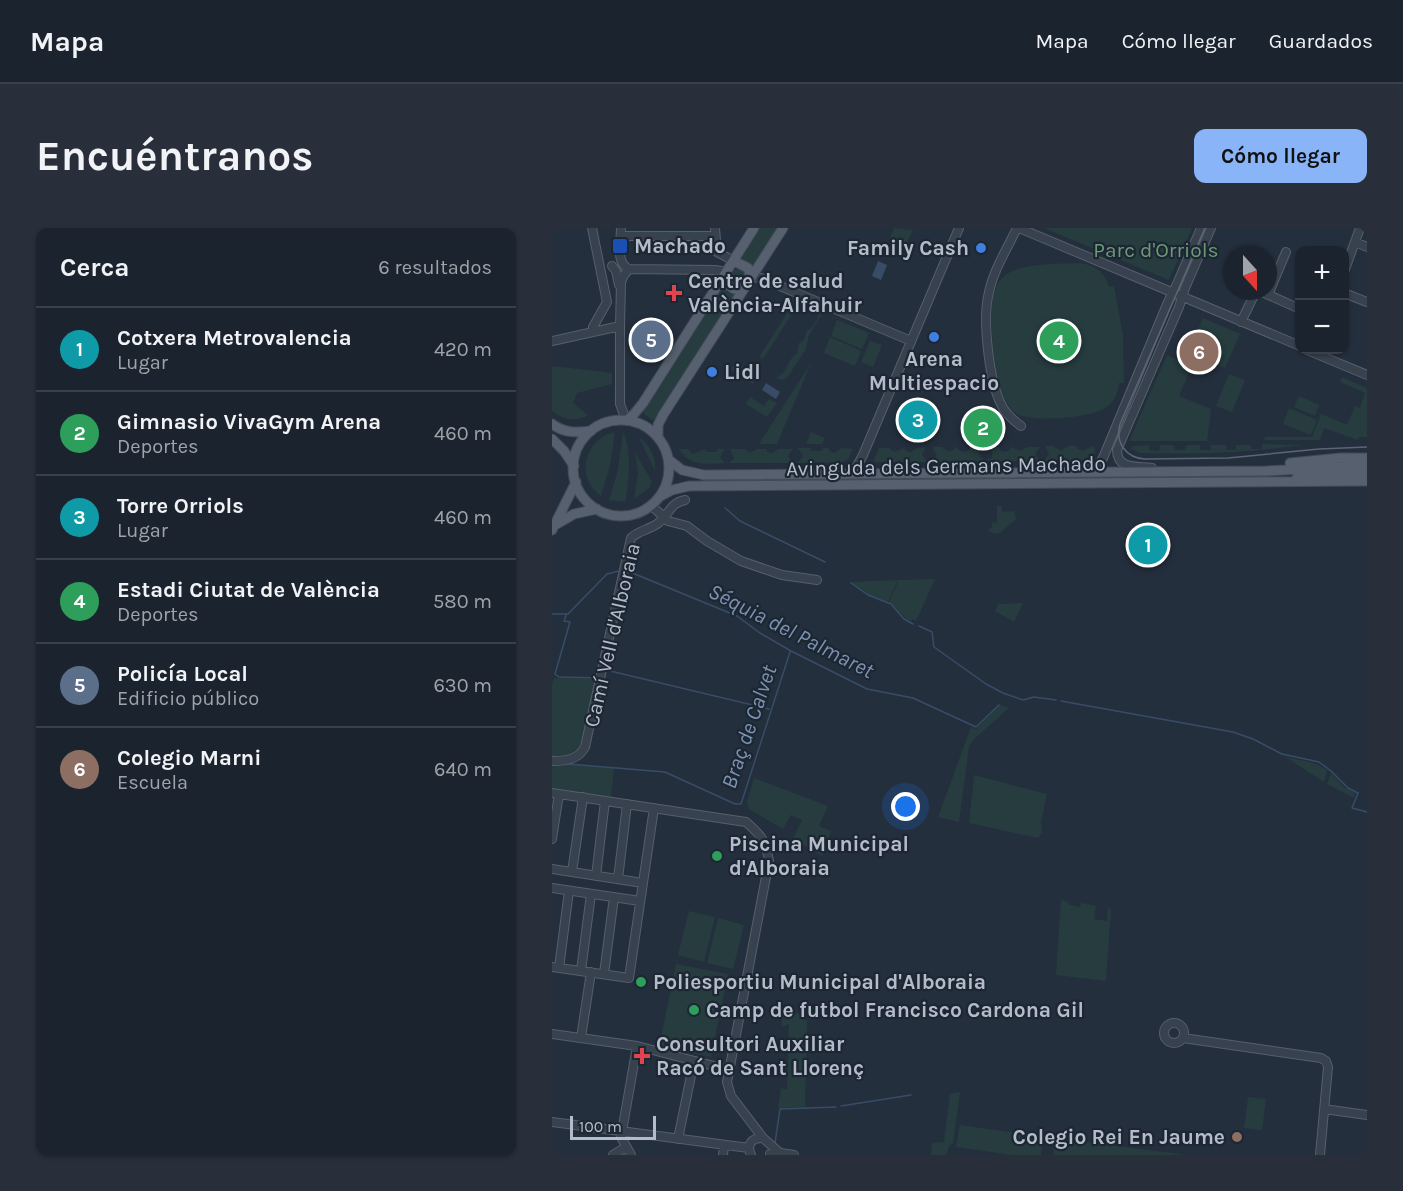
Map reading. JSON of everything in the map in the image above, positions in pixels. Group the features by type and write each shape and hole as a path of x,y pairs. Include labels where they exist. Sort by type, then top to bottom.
{"main road":[{"path":"552,424 559,429 574,433 591,431 606,423 626,420 634,414 754,228"},
{"path":"658,437 658,424 663,415 783,228"},
{"path":"734,261 748,268 748,283"},
{"path":"724,276 728,285 734,289 748,283"},
{"path":"591,431 577,450 574,466 576,482 584,497 597,509 614,515 642,511 659,497 669,475 668,459 666,449 658,437 648,428 626,420"},
{"path":"552,439 574,466"},
{"path":"1234,470 1340,458 1367,458"},
{"path":"668,459 682,470 704,475 1266,471 1367,466"},
{"name":"Avinguda dels Germans Machado","path":"1234,481 1367,474"},
{"name":"Avinguda dels Germans Machado","path":"659,497 672,490 689,486 1367,481"},
{"path":"553,528 576,482"},
{"path":"553,528 574,514 597,509"}],"street":[{"path":"592,228 608,302 593,327 593,332"},
{"path":"850,473 863,455 959,228"},
{"path":"1021,426 1006,413 997,395 990,360 987,315 993,277 1018,228 1295,344"},
{"path":"1078,472 1094,468 1100,463 1201,228"},
{"path":"1171,471 1124,466 1119,460 1117,450 1211,228"},
{"path":"1349,258 1360,228"},
{"path":"724,276 721,271 715,270 629,269 623,265 621,260 621,232 715,232 717,252 734,261"},
{"path":"1355,242 1367,247"},
{"path":"1277,274 1286,252"},
{"path":"601,267 612,266 621,260"},
{"path":"612,266 616,271 621,292"},
{"path":"626,420 620,404 620,326 622,279 629,269"},
{"path":"748,283 754,277 761,278 911,341"},
{"path":"1349,295 1367,302"},
{"path":"1277,299 1295,307"},
{"path":"1241,322 1251,300"},
{"path":"552,341 620,326"},
{"path":"1320,354 1367,375"},
{"name":"Camí Vell d'Alboraia","path":"552,762 573,759 579,756 585,747 631,538 657,524 677,501 685,500"},
{"path":"651,505 668,521 687,526 721,550 753,566 817,580"},
{"path":"552,839 555,793 746,822 760,834 767,846 770,861 727,1082 731,1096 756,1129 759,1138"},
{"path":"572,872 583,797"},
{"path":"596,876 605,801"},
{"path":"618,879 627,804"},
{"path":"569,891 555,967 629,978 654,808"},
{"path":"552,869 643,883"},
{"path":"552,888 640,901"},
{"path":"581,971 591,894"},
{"path":"604,974 614,897"},
{"path":"581,1038 591,972"},
{"path":"552,1034 637,1046 722,1068"},
{"path":"1183,1038 1321,1058 1326,1061 1328,1067 1320,1155"},
{"path":"631,1155 621,1137 637,1046"},
{"path":"678,1139 694,1061"},
{"path":"1324,1109 1367,1115"},
{"path":"552,1122 724,1145 750,1152 750,1143 759,1138 769,1141 770,1152 794,1155"},
{"path":"723,1155 724,1145"},
{"path":"613,1155 626,1147"}],"green space":[{"path":"758,228 779,228 753,266 741,258"},
{"path":"894,228 913,230 906,245 890,238"},
{"name":"Parc d'Orriols","path":"1044,228 1192,228 1169,280"},
{"path":"1080,263 1099,270 1109,287 1114,286 1123,335 1124,383 1119,383 1116,396 1110,405 1099,411 1074,417 1046,419 1022,416 1014,412 1007,403 997,373 992,336 992,304 995,290 1004,276 1019,269 1040,265"},
{"path":"735,269 741,269 745,276 741,283 735,283 731,279 731,273"},
{"path":"723,286 735,295 656,419 652,420 642,412"},
{"path":"790,309 794,311 763,359 759,357"},
{"path":"815,309 823,312 809,335 806,349 787,378 781,380 772,375 777,377 784,372 797,353 799,343 803,341 808,329 810,330 817,320 819,312"},
{"path":"1203,318 1240,334 1225,368 1188,352"},
{"path":"837,320 869,333 862,349 831,336"},
{"path":"830,337 861,351 855,366 824,353"},
{"path":"870,341 882,345 873,367 861,362"},
{"path":"1167,355 1192,366 1179,396 1211,409 1207,441 1129,441"},
{"path":"811,363 777,444 759,444"},
{"path":"552,366 612,373 612,384 577,393 573,403 588,415 578,419 564,418 552,411"},
{"path":"733,366 749,367 749,373 755,379 753,384 731,370"},
{"path":"1229,374 1245,380 1232,412 1216,406"},
{"path":"1342,377 1367,388 1367,437 1359,437 1358,440 1324,428 1320,440 1264,440 1265,437 1312,437 1321,414 1347,425 1355,406 1360,408 1365,393 1340,382"},
{"path":"1299,396 1319,405 1315,416 1294,407"},
{"path":"750,397 764,406 769,399 777,403 767,417 746,404"},
{"path":"1289,408 1317,420 1311,435 1283,424"},
{"path":"615,432 610,465 601,496 588,479 587,460 596,442"},
{"path":"623,432 629,456 625,502 609,500 618,470"},
{"path":"811,432 825,438 822,444 806,444"},
{"path":"639,437 652,452 655,471"},
{"path":"1262,444 1304,445 1243,451 1181,454 1140,453 1130,448 1149,445 1149,450 1159,451 1160,445 1174,445 1175,450 1185,450 1186,445 1200,445 1200,450 1211,450 1211,445 1226,445 1226,450 1236,450 1236,445 1251,445 1251,449 1262,449"},
{"path":"1045,446 1053,446 1061,451 1069,446 1076,446 1083,451 1092,446 1095,449 1094,458 1092,460 1044,461 1049,454"},
{"path":"926,447 922,455 927,462 876,462 874,460 879,448 889,448 894,452 904,448 911,452 917,448"},
{"path":"932,447 942,447 949,452 957,447 958,450 964,452 970,447 983,447 983,450 979,450 983,461 932,462 937,455"},
{"path":"988,447 999,447 1005,452 1011,447 1020,451 1028,447 1040,447 1035,454 1040,461 988,461 992,458 992,450 988,450"},
{"path":"798,448 821,451 823,448 828,448 835,453 841,448 853,449 848,459 842,462 798,463 803,456"},
{"path":"679,449 688,449 693,454 705,449 706,452 716,452 718,449 725,449 720,457 725,463 693,462"},
{"path":"730,449 745,449 750,453 757,449 766,449 767,452 772,453 779,449 793,449 788,456 793,463 729,463 734,458"},
{"path":"635,452 652,482 649,488 634,499 638,473"},
{"path":"997,506 1002,506 1002,512 1014,511 1016,519 1000,533 995,534 989,531 988,526 989,529 992,528 992,523 997,522"},
{"path":"935,579 916,621 912,619 910,622 889,602 899,580"},
{"path":"898,580 888,602 871,596 850,582"},
{"path":"1023,603 1014,622 995,611 998,604"},
{"path":"554,678 597,679 581,749 569,757 552,758 552,684"},
{"path":"1000,705 1009,708 973,740 969,747 959,822 938,817 971,727 980,731 977,728"},
{"path":"1284,756 1321,766 1327,770 1324,782"},
{"path":"554,765 614,768 611,797 552,789"},
{"path":"1331,773 1345,788 1355,793 1354,798 1327,784"},
{"path":"974,775 1047,794 1041,822 1042,833 1038,838 969,823"},
{"path":"754,778 828,806 819,826 831,831 822,856 793,839 802,820 791,815 783,829 749,809 747,802"},
{"path":"1061,900 1068,902 1069,905 1080,907 1081,903 1096,906 1094,919 1107,921 1108,908 1111,909 1106,981 1056,975"},
{"path":"689,911 715,917 704,962 678,955"},
{"path":"718,918 744,925 733,969 707,963"},
{"name":"Camp de futbol Francisco Cardona Gil","path":"676,964 728,974 711,1057 659,1047"},
{"path":"804,1013 803,1019 807,1020 805,1107 778,1108 781,1088 787,1090 789,1024 782,1027 782,1014"},
{"path":"960,1092 953,1143 949,1146 946,1155 931,1155 932,1143 944,1142 950,1094"},
{"path":"1248,1097 1266,1099 1262,1130 1244,1128"},
{"path":"960,1125 1044,1137 1041,1155 1011,1155 956,1147"},
{"path":"1055,1138 1187,1155 1053,1155"}],"water":[{"path":"878,261 887,265 881,280 872,276"},
{"path":"766,383 780,392 776,399 762,390"}],"waterway":[{"path":"725,508 740,521 825,562"},
{"name":"Séquia del Palmaret","path":"552,614 568,614 607,574 619,571"},
{"name":"Séquia del Palmaret","path":"630,572 737,616 791,651 867,689 913,698 976,727 999,705"},
{"path":"851,583 868,595 891,604 904,619 913,624"},
{"path":"566,615 564,621 570,622 555,674 559,677 597,678"},
{"path":"919,626 932,632 934,647 986,684 1023,700 1034,697 1056,700"},
{"name":"Braç de Calvet","path":"568,764 665,772 735,804 741,804 790,652"},
{"path":"606,670 769,709"},
{"name":"Séquia del Palmaret","path":"1061,701 1233,732 1253,739 1282,754 1319,762 1348,788 1358,793 1352,808 1367,812"},
{"path":"841,1106 911,1095"},
{"path":"775,1143 780,1109 836,1107"}],"tram line":[{"path":"1205,228 1120,424 1119,437 1124,448 1132,456 1145,459 1228,458 1367,447"}],"place":[{"name":"Machado","path":"620,246"},
{"name":"Family Cash","path":"981,248"},
{"name":"Centre de salud València-Alfahuir","path":"674,293"},
{"name":"Arena Multiespacio","path":"934,337"},
{"name":"Policía Local","path":"651,340"},
{"name":"Estadi Ciutat de València","path":"1059,341"},
{"name":"Colegio Marni","path":"1199,352"},
{"name":"Lidl","path":"712,372"},
{"name":"Torre Orriols","path":"918,420"},
{"name":"Gimnasio VivaGym Arena","path":"983,428"},
{"name":"Cotxera Metrovalencia","path":"1148,545"},
{"name":"Piscina Municipal d'Alboraia","path":"717,856"},
{"name":"Poliesportiu Municipal d'Alboraia","path":"641,982"},
{"name":"Camp de futbol Francisco Cardona Gil","path":"694,1010"},
{"name":"Consultori Auxiliar Racó de Sant Llorenç","path":"642,1056"},
{"name":"Colegio Rei En Jaume","path":"1237,1137"}]}
